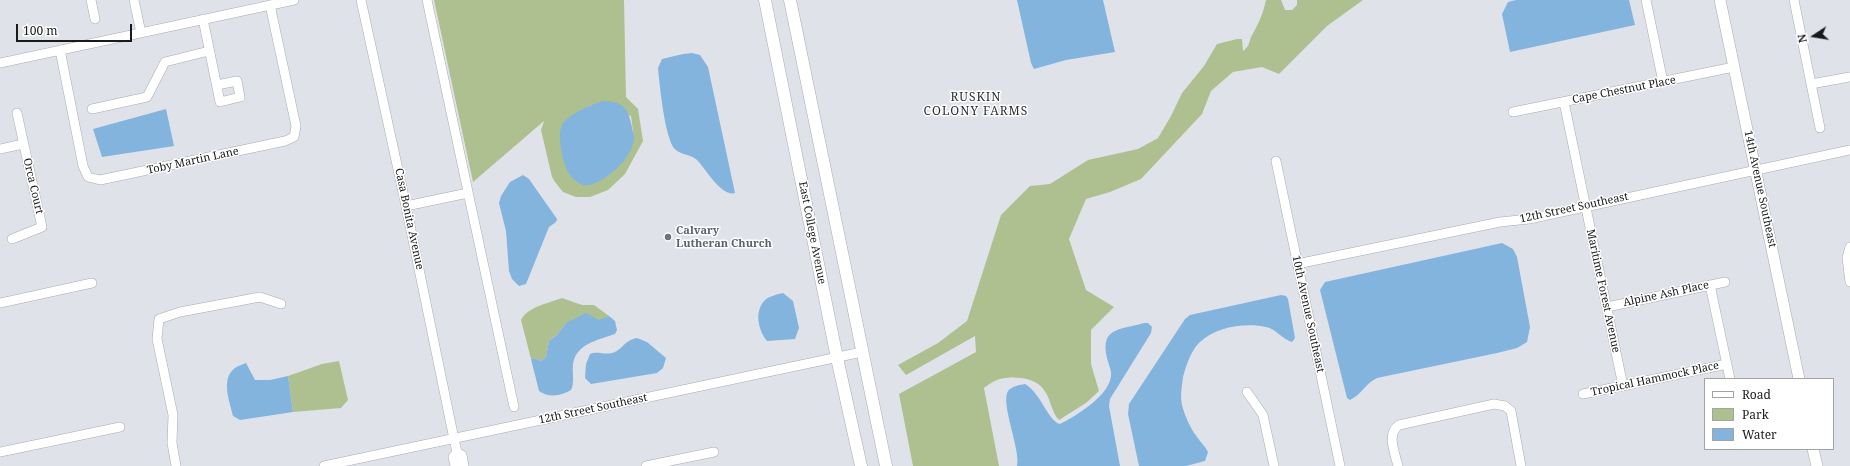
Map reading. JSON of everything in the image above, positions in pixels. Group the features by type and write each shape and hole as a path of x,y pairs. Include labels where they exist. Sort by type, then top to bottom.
{"main road":[{"name":"East College Avenue","path":"765,0 861,466"},
{"path":"790,0 886,466"}],"street":[{"path":"91,0 95,19"},
{"path":"134,0 141,33"},
{"path":"0,63 292,0"},
{"name":"Casa Bonita Avenue","path":"361,0 406,206 457,452"},
{"path":"427,0 514,407"},
{"path":"1646,0 1663,82"},
{"name":"14th Avenue Southeast","path":"1720,0 1799,378"},
{"path":"1794,0 1820,128"},
{"name":"Toby Martin Lane","path":"60,50 83,166 88,177 100,180 285,141 294,137 296,126 270,5"},
{"path":"203,19 220,102 240,98 237,81 217,86"},
{"path":"92,109 147,97 166,62 209,51"},
{"name":"Cape Chestnut Place","path":"1513,112 1734,67"},
{"path":"1811,84 1850,77"},
{"name":"Maritime Forest Avenue","path":"1564,102 1623,386"},
{"name":"Orca Court","path":"12,239 42,227 17,113"},
{"path":"0,149 23,144"},
{"name":"12th Street Southeast","path":"1297,264 1500,222 1529,219 1850,150"},
{"name":"10th Avenue Southeast","path":"1276,161 1340,466"},
{"path":"406,206 468,193"},
{"path":"1850,247 1847,258 1850,282"},
{"name":"Alpine Ash Place","path":"1607,307 1725,282"},
{"path":"0,302 92,283"},
{"path":"1710,285 1730,378"},
{"path":"176,466 172,443 172,415 157,338 159,320 180,312 260,296 281,304"},
{"name":"12th Street Southeast","path":"324,466 357,463 454,439 862,352"},
{"name":"Tropical Hammock Place","path":"1582,394 1727,364"},
{"path":"1247,392 1263,415 1274,466"},
{"path":"1398,466 1392,437 1394,428 1399,425 1494,404 1504,406 1511,411 1521,466"},
{"path":"0,452 120,426"},
{"path":"1813,450 1817,466"},
{"path":"455,466 453,457 457,452 462,455 464,466"},
{"path":"646,466 662,464 714,452"}],"green space":[{"path":"434,0 624,0 626,97 638,109 643,141 625,174 608,190 590,197 576,197 563,192 552,177 541,130 544,121 473,182","holes":["591,105 631,116 634,139 564,122"]},
{"path":"1266,0 1281,0 1285,10 1292,10 1297,5 1297,0 1363,0 1327,26 1279,74 1262,67 1233,72 1211,91 1202,114 1141,179 1110,192 1086,199 1069,239 1086,290 1114,307 1091,330 1091,364 1099,391 1086,403 1059,420 1054,413 1044,390 1035,382 1024,378 1006,378 998,380 984,388 999,466 913,466 899,394 976,352 975,336 906,375 898,365 938,343 967,321 1001,215 1030,186 1050,184 1088,160 1138,149 1158,138 1182,93 1204,66 1217,44 1242,39 1243,51 1247,47 1264,10"},
{"path":"562,298 582,305 594,305 609,316 599,321 593,318 566,323 557,335 549,341 546,357 541,361 534,358 531,359 521,320 533,309"},
{"path":"339,361 348,400 341,408 293,412 288,376 322,364"}],"water":[{"path":"1017,0 1103,0 1115,52 1066,60 1034,69 1031,63"},
{"path":"1516,0 1629,0 1635,25 1510,52 1502,14 1508,2"},
{"path":"692,53 700,55 708,67 735,193 724,191 719,187 697,160 675,150 670,140 663,109 658,68 662,59"},
{"path":"604,101 621,105 627,111 634,136 632,147 622,163 607,177 590,185 582,185 567,171 561,148 561,126 568,118 577,112 588,106"},
{"path":"166,109 174,146 102,157 93,129"},
{"path":"523,175 529,179 557,219 556,222 549,227 526,284 519,286 512,279 509,271 506,231 499,203 501,196 510,182"},
{"path":"1502,243 1513,249 1517,257 1530,327 1527,342 1517,348 1497,353 1377,378 1354,398 1350,400 1347,398 1320,290 1325,282"},
{"path":"783,293 793,301 799,328 795,339 767,341 761,332 758,320 759,310 765,300 774,295"},
{"path":"1281,295 1286,296 1288,299 1295,338 1292,342 1266,327 1249,325 1231,327 1222,329 1206,337 1197,345 1189,358 1183,377 1181,402 1190,426 1208,452 1205,461 1186,466 1139,466 1128,414 1129,404 1185,319 1190,315"},
{"path":"586,313 599,320 609,316 615,321 617,330 615,334 588,344 578,352 573,365 573,381 571,390 563,394 555,395 547,395 539,391 531,359 534,358 541,361 546,357 549,341 557,335 566,323"},
{"path":"1148,323 1152,327 1151,333 1110,399 1109,406 1120,466 1017,466 1016,449 1008,416 1006,397 1008,391 1018,385 1025,384 1036,394 1052,418 1060,424 1083,411 1098,398 1109,383 1111,374 1107,358 1106,340 1109,335 1120,329"},
{"path":"637,338 647,342 666,358 663,368 657,373 591,384 585,378 586,364 590,354 615,352 629,341"},
{"path":"246,363 255,380 270,380 288,376 293,412 240,420 233,416 227,391 228,378 230,373 235,368"}],"place":[{"name":"Calvary Lutheran Church","path":"668,237"}],"district":[{"name":"RUSKIN COLONY FARMS","path":"976,105"}]}
